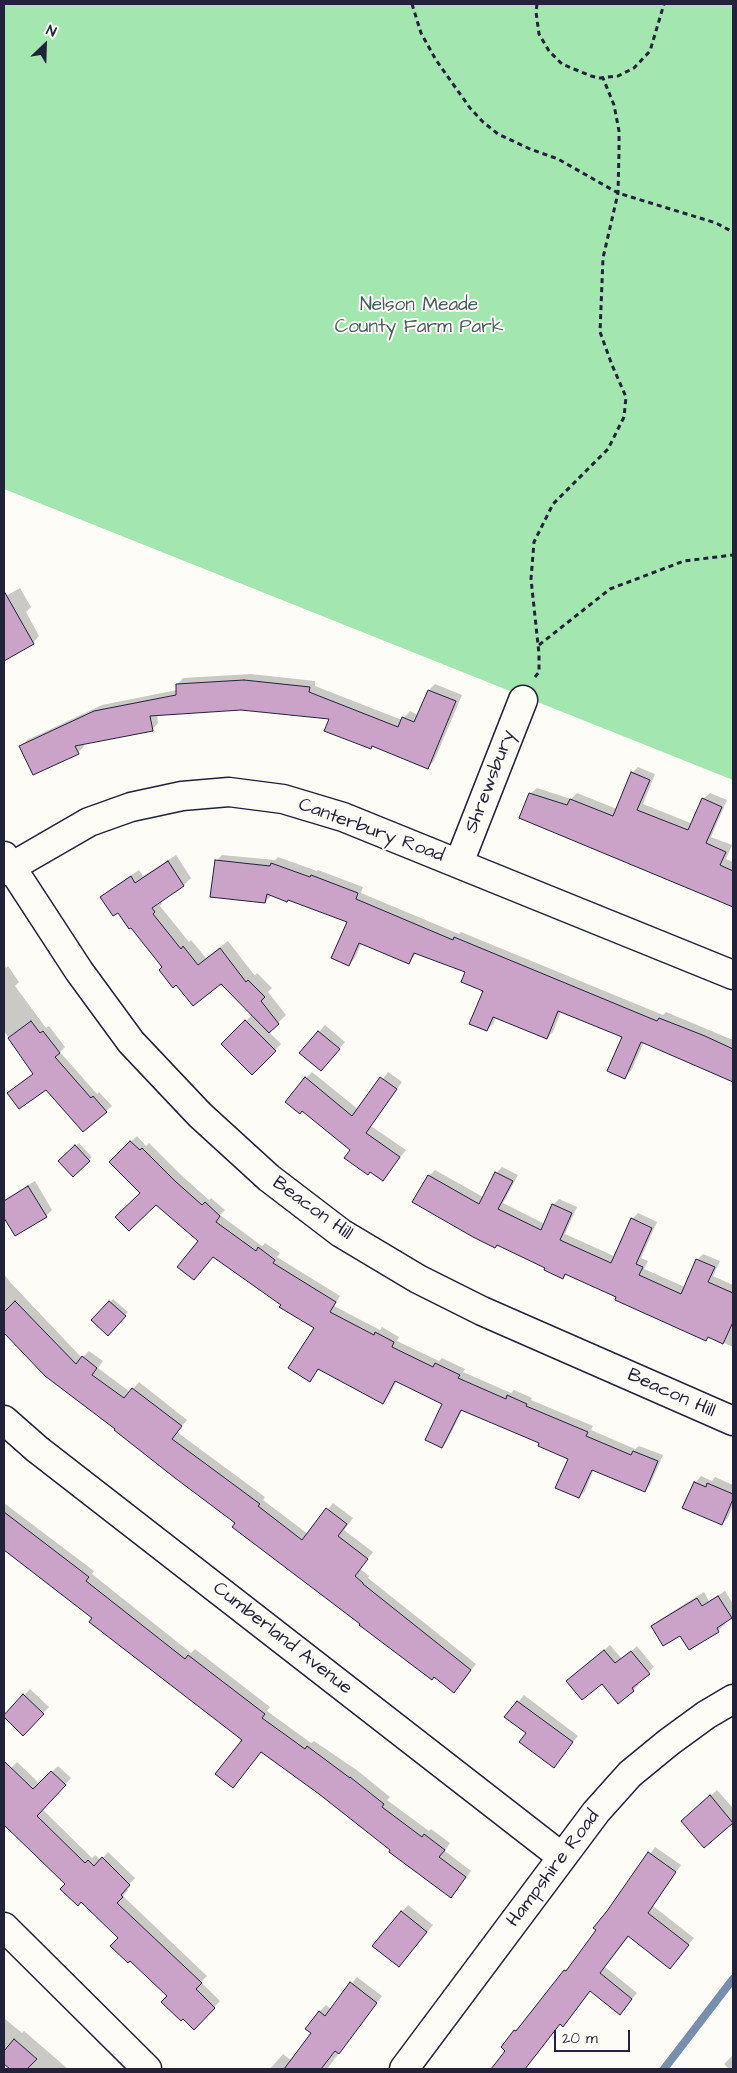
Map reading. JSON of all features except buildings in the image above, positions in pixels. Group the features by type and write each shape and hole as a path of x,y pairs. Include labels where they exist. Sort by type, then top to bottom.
{"street":[{"name":"Shrewsbury","path":"459,864 523,700"},
{"name":"Canterbury Road","path":"6,865 89,822 131,807 182,796 229,792 283,799 343,816 733,975"},
{"name":"Beacon Hill","path":"6,865 79,971 131,1042 200,1115 277,1184 341,1233 418,1279 482,1311 733,1421"},
{"name":"Cumberland Avenue","path":"4,1420 45,1455 562,1857"},
{"name":"Hampshire Road","path":"404,2069 596,1812 630,1774 706,1715 733,1699"},
{"path":"4,1927 147,2069"}],"path":[{"path":"412,4 422,33 436,60 470,108 498,134 558,159 618,193 716,223 733,232"},
{"path":"537,4 536,12 539,34 549,51 562,64 571,69 603,78 618,76 634,68 650,51 664,4"},
{"path":"523,700 538,672 538,645 531,579 534,542 552,504 608,449 624,417 626,397 600,332 603,258 618,193 619,131 614,105 603,78"},
{"path":"538,645 610,589 684,561 733,555"}],"green space":[{"name":"Nelson Meade County Farm Park","path":"4,4 733,4 733,780 4,489"}],"waterway":[{"path":"664,2069 733,1979"}]}
